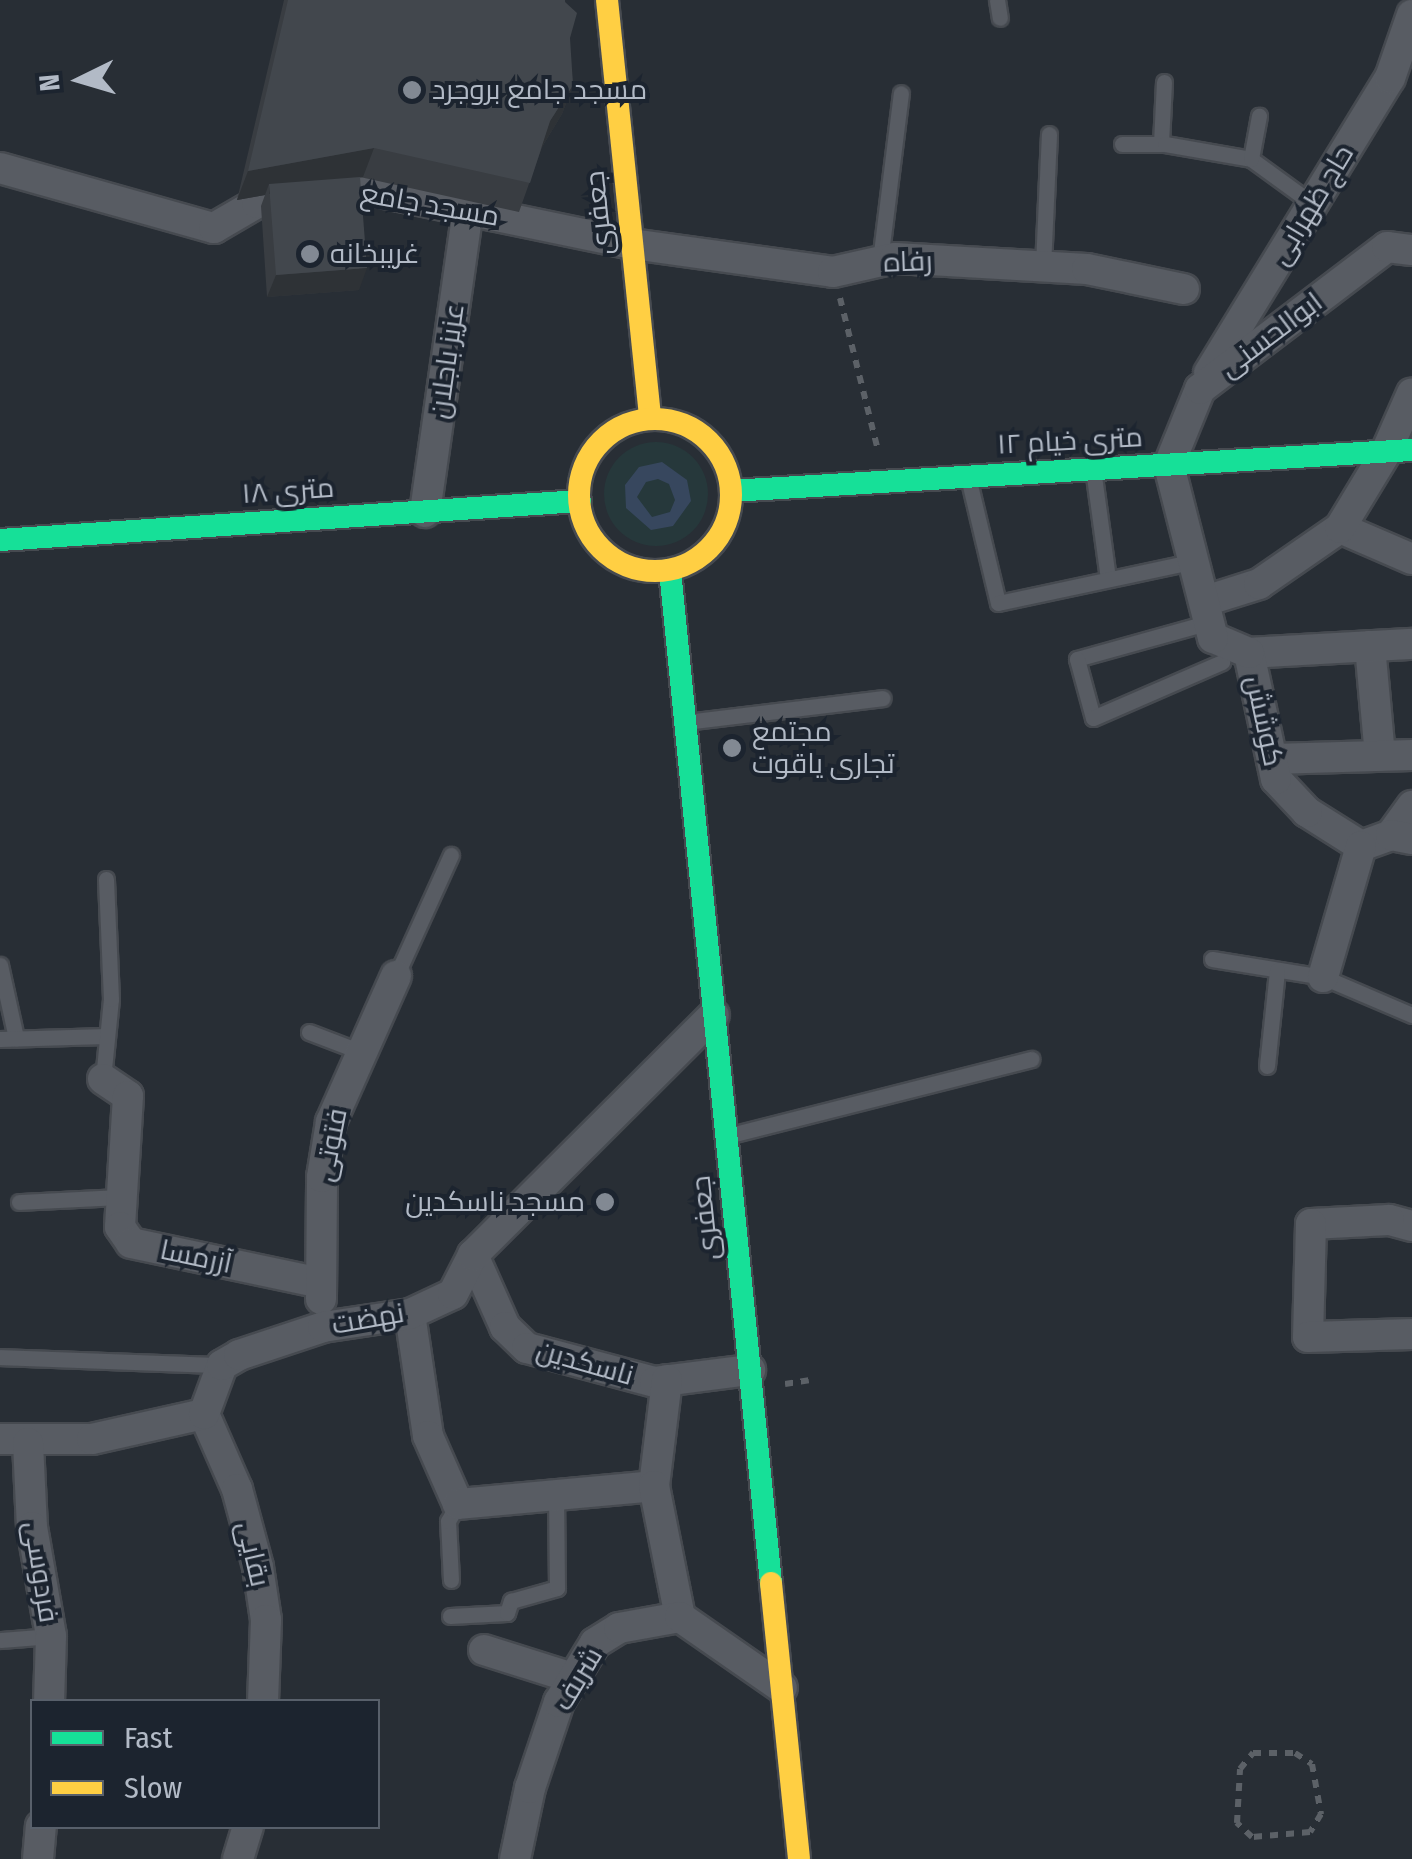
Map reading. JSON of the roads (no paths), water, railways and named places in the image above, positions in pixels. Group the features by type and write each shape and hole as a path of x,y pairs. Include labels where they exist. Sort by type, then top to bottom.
{"street":[{"name":"جعفری","path":"607,0 650,419"},
{"name":"حاج ظهرابی","path":"1200,389 1390,78 1412,15"},
{"name":"مسجد جامع","path":"0,168 214,228 256,204 361,188 632,244"},
{"name":"عزیز باجلان","path":"425,512 468,210"},
{"name":"رفاه","path":"632,244 833,272 880,260 1044,266 1184,289"},
{"name":"ابوالحسنی","path":"1169,465 1200,389 1386,247 1412,250"},
{"path":"1220,635 1259,584 1340,528 1399,451 1412,393"},
{"path":"650,419 685,426 713,446 732,491 722,532 709,550 670,570 649,572 610,556 594,541 580,502 590,455 626,424 650,419"},
{"name":"۱۲ متری خیام","path":"732,491 1399,451"},
{"name":"کوشش","path":"1169,465 1220,635 1272,759 1276,779 1308,812 1361,846"},
{"name":"۱۸ متری","path":"0,540 580,502"},
{"path":"1340,528 1412,558"},
{"name":"جعفری","path":"670,570 798,1859"},
{"path":"1220,635 1370,646 1412,644"},
{"path":"1370,646 1380,756"},
{"path":"1272,759 1412,755"},
{"path":"1323,977 1361,846 1401,837 1412,806"},
{"name":"فتوتی","path":"323,1327 322,1176 332,1122 396,976"},
{"name":"نهضت","path":"222,1364 323,1327 410,1314 452,1294 473,1254 714,1015"},
{"name":"آزرمسا","path":"103,1079 128,1096 120,1226 131,1243 320,1283"},
{"path":"1412,1226 1389,1220 1310,1224 1308,1337 1412,1334"},
{"name":"ناسکدین","path":"473,1254 505,1327 528,1348 580,1367 667,1380 750,1370"},
{"path":"410,1314 428,1436 458,1504 654,1486"},
{"path":"14,1441 92,1440 204,1414 222,1364"},
{"path":"667,1380 654,1486 680,1617 782,1688"},
{"name":"بقایی","path":"204,1414 237,1489 258,1567 266,1620 263,1699"},
{"name":"فردوسی","path":"14,1441 51,1636 49,1699"},
{"name":"شریف","path":"515,1859 530,1788 573,1678 595,1643 619,1628 680,1617"},
{"path":"484,1650 573,1678"},
{"path":"38,1859 40,1829"},
{"path":"238,1859 247,1829"}],"lane":[{"path":"997,0 1000,18"},
{"path":"1161,144 1164,82"},
{"path":"880,260 901,93"},
{"path":"1251,159 1258,116"},
{"path":"1044,266 1050,134"},
{"path":"1122,144 1161,144 1251,159 1313,204"},
{"path":"1093,469 1108,579"},
{"path":"968,477 998,602 1195,561"},
{"path":"1220,635 1093,718 1077,659 1220,635"},
{"path":"686,722 883,698"},
{"path":"396,976 452,855"},
{"path":"103,1079 107,1036 106,879"},
{"path":"1212,960 1323,977 1412,1015"},
{"path":"0,966 8,1038 107,1036"},
{"path":"1267,1066 1277,971"},
{"path":"309,1032 361,1052"},
{"path":"727,1136 1032,1059"},
{"path":"19,1202 122,1197"},
{"path":"0,1357 222,1364"},
{"path":"450,1616 507,1612 511,1601 557,1588 556,1495"},
{"path":"451,1580 448,1521 458,1504"},
{"path":"0,1640 51,1636"}],"water":[{"path":"662,462 687,480 691,501 673,526 651,530 626,508 625,485 639,467","holes":["658,479 669,484 675,500 670,512 652,517 637,497 646,482"]}],"place":[{"name":"مسجد جامع بروجرد","path":"412,90"},
{"name":"غریبخانه","path":"310,254"},
{"name":"مجتمع تجاری یاقوت","path":"732,748"},
{"name":"مسجد ناسکدین","path":"605,1202"}]}
